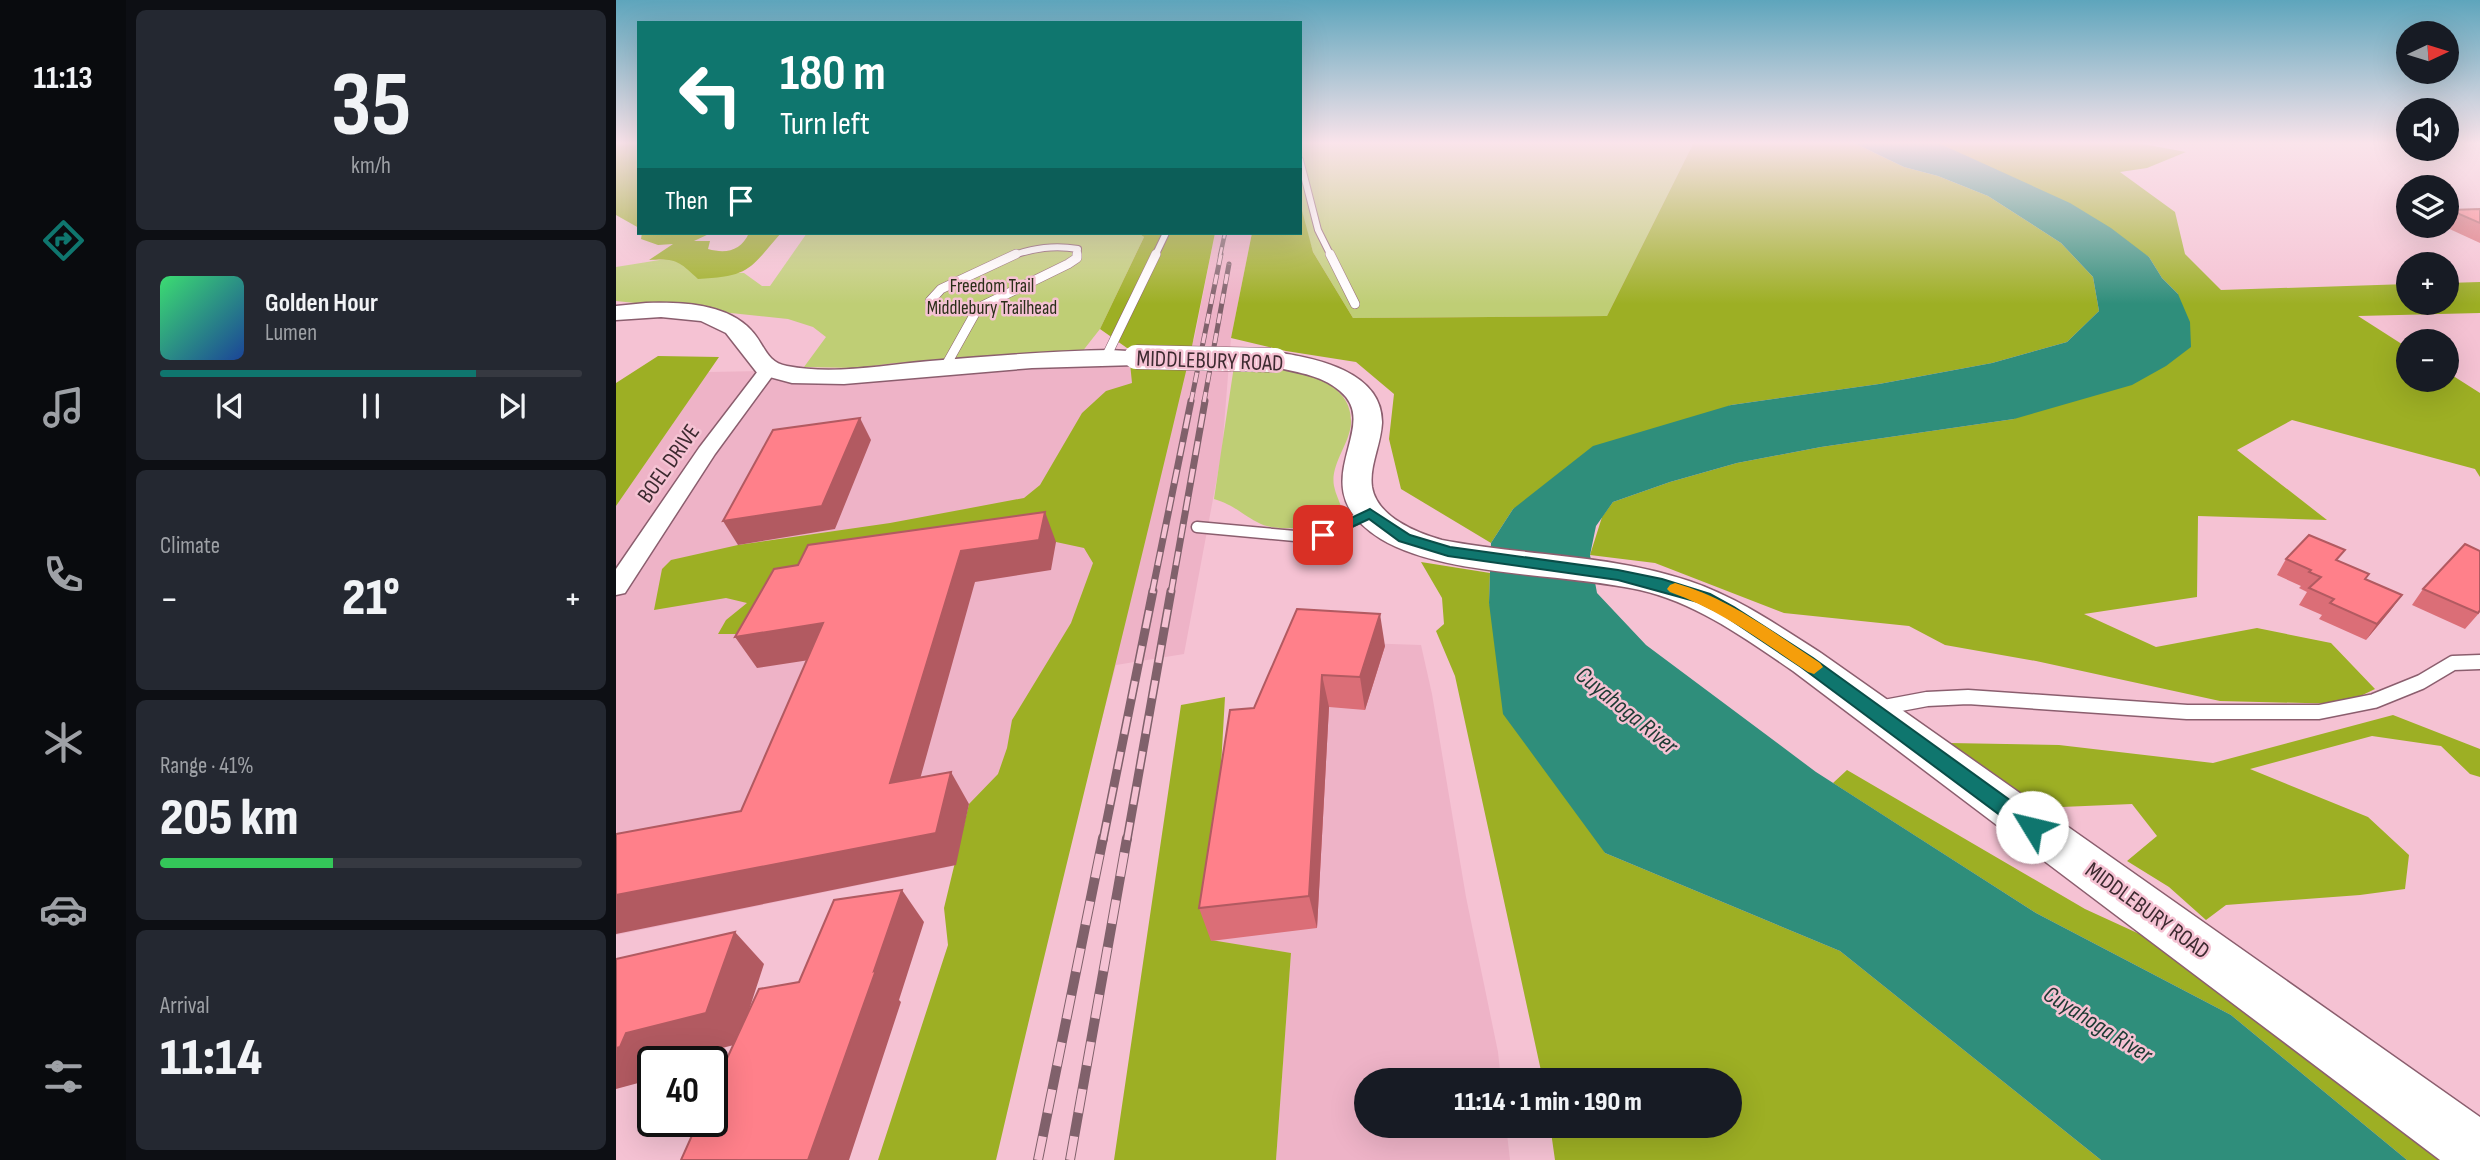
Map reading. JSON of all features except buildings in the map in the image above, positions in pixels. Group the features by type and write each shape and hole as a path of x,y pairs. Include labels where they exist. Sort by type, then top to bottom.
{"street":[{"path":"616,313 664,310 709,317 730,325 741,333 758,363 767,371"},
{"name":"MIDDLEBURY ROAD","path":"767,371 793,376 829,376 1136,357 1275,360 1327,372 1350,385 1364,403 1368,424 1357,464 1356,486 1359,497 1370,513 1392,531 1448,552 1618,575 1656,583 1704,598 1728,611 1807,662 2480,1153"},
{"name":"BOEL DRIVE","path":"616,587 706,452 767,371"}],"lane":[{"path":"1309,196 1318,230 1355,304"},
{"path":"1106,357 1165,235"},
{"path":"945,367 978,307 1068,264 1077,258 1078,249 1059,245 1033,248 941,289 930,301 940,307 978,307"},
{"path":"1197,527 1295,536 1323,535 1370,513"},
{"path":"1872,710 1927,699 1968,697 2187,712 2319,712 2375,701 2421,682 2453,663 2480,662"}],"shaded area":[{"path":"1215,235 1252,235 1231,338 1222,451 1184,654 1116,665 1070,842 616,935 616,506 708,372 767,371 793,376 1106,357 1194,340"},
{"path":"1303,641 1421,645 1500,1068 1354,1068 1354,1138 1507,1138 1510,1160 1276,1160 1291,953 1211,941"}],"green space":[{"path":"616,196 637,196 637,227 616,215"},
{"path":"1302,196 1667,196 1607,316 1353,318 1313,252 1302,216"},
{"path":"1667,196 1988,196 2061,243 2093,277 2099,311 2067,342 1992,363 1879,384 1731,405 1513,509 1491,543 1401,489 1389,439 1394,394 1356,362 1286,351 1231,338 1252,235 1302,235 1302,211 1313,252 1353,318 1607,316"},
{"path":"2039,196 2153,196 2175,212 2185,254 2221,290 2396,284 2396,315 2399,315 2358,316 2396,340 2396,392 2459,392 2459,380 2480,393 2480,477 2475,469 2292,420 2237,450 2327,520 2198,516 2197,597 2084,614 2156,647 2257,628 2331,643 2375,689 2344,704 2220,701 2036,661 1945,645 1909,626 1784,613 1655,563 1590,555 1602,517 1613,502 1670,482 1737,463 1821,447 2014,419 2178,294 2162,278 2149,257"},
{"path":"642,235 707,235 694,241 710,241 708,249 721,251 732,250 742,244 748,235 779,235 747,269 728,276 698,279 676,262 649,260 673,244 658,245 641,239"},
{"name":"Freedom Trail Middlebury Trailhead","path":"806,235 1144,237 1100,329 1078,357 895,363 858,368 804,367 826,337 813,327 788,319 616,301 616,267 672,258 695,271 744,273 762,286 770,286"},
{"path":"1141,235 1215,235 1191,351 1127,348 1100,329 1144,237"},
{"path":"2480,282 2480,313 2459,314 2459,283"},
{"path":"658,356 719,357 616,506 616,383"},
{"path":"1130,363 1188,363 996,1160 878,1160 948,945 944,908 969,804 998,774 1007,748 1012,720 1071,623 1093,563 1084,548 1056,542 748,634 718,634 726,620 747,603 726,598 654,610 662,569 671,560 738,545 890,523 1024,498 1040,485 1082,413 1106,391 1132,383"},
{"path":"1234,366 1268,368 1307,375 1325,382 1339,392 1348,406 1351,424 1334,478 1344,517 1313,526 1277,528 1257,522 1214,499"},
{"path":"1421,562 1490,573 1489,603 1605,853 1840,951 2101,1160 1555,1160 1552,1138 1742,1138 1742,1068 1540,1068 1455,676 1436,631 1444,624 1442,598"},
{"path":"1225,697 1211,940 1291,953 1276,1160 1114,1160 1181,705"},
{"path":"2393,715 2480,749 2480,777 2470,774 2441,746 2372,736 2250,769 2368,817 2409,855 2405,889 2226,905 2206,920 2169,887 2127,861 2157,836 2132,804 2038,808 1949,743 2059,745 2213,763"},
{"path":"1847,770 2085,909 2170,948 2455,1160 2407,1160 2231,1015 2036,913 1833,783"}],"water":[{"name":"Cuyahoga River","path":"1988,196 2055,196 2111,228 2149,257 2162,278 2178,294 2190,322 2191,347 2166,366 2132,385 2014,419 1821,447 1737,463 1613,502 1596,526 1590,555 1597,593 1646,645 1816,772 2036,913 2231,1015 2407,1160 2101,1160 1840,951 1605,853 1503,714 1489,603 1491,543 1513,509 1593,446 1731,405 1879,384 1992,363 2067,342 2099,311 2093,277 2061,243"}],"railway":[{"path":"1220,256 1225,235"},
{"path":"1191,402 1221,254"},
{"path":"1204,402 1229,264"},
{"path":"1152,593 1191,401"},
{"path":"1171,593 1205,401"},
{"path":"1103,840 1153,591"},
{"path":"1127,840 1171,591"},
{"path":"1038,1160 1103,838"},
{"path":"1070,1160 1127,838"}],"slow traffic":[{"path":"1675,589 1704,598 1728,611 1814,667"}],"route":[{"path":"1323,535 1370,513 1380,523 1405,538 1448,552 1618,575 1704,598 1807,662 2032,827"}]}
